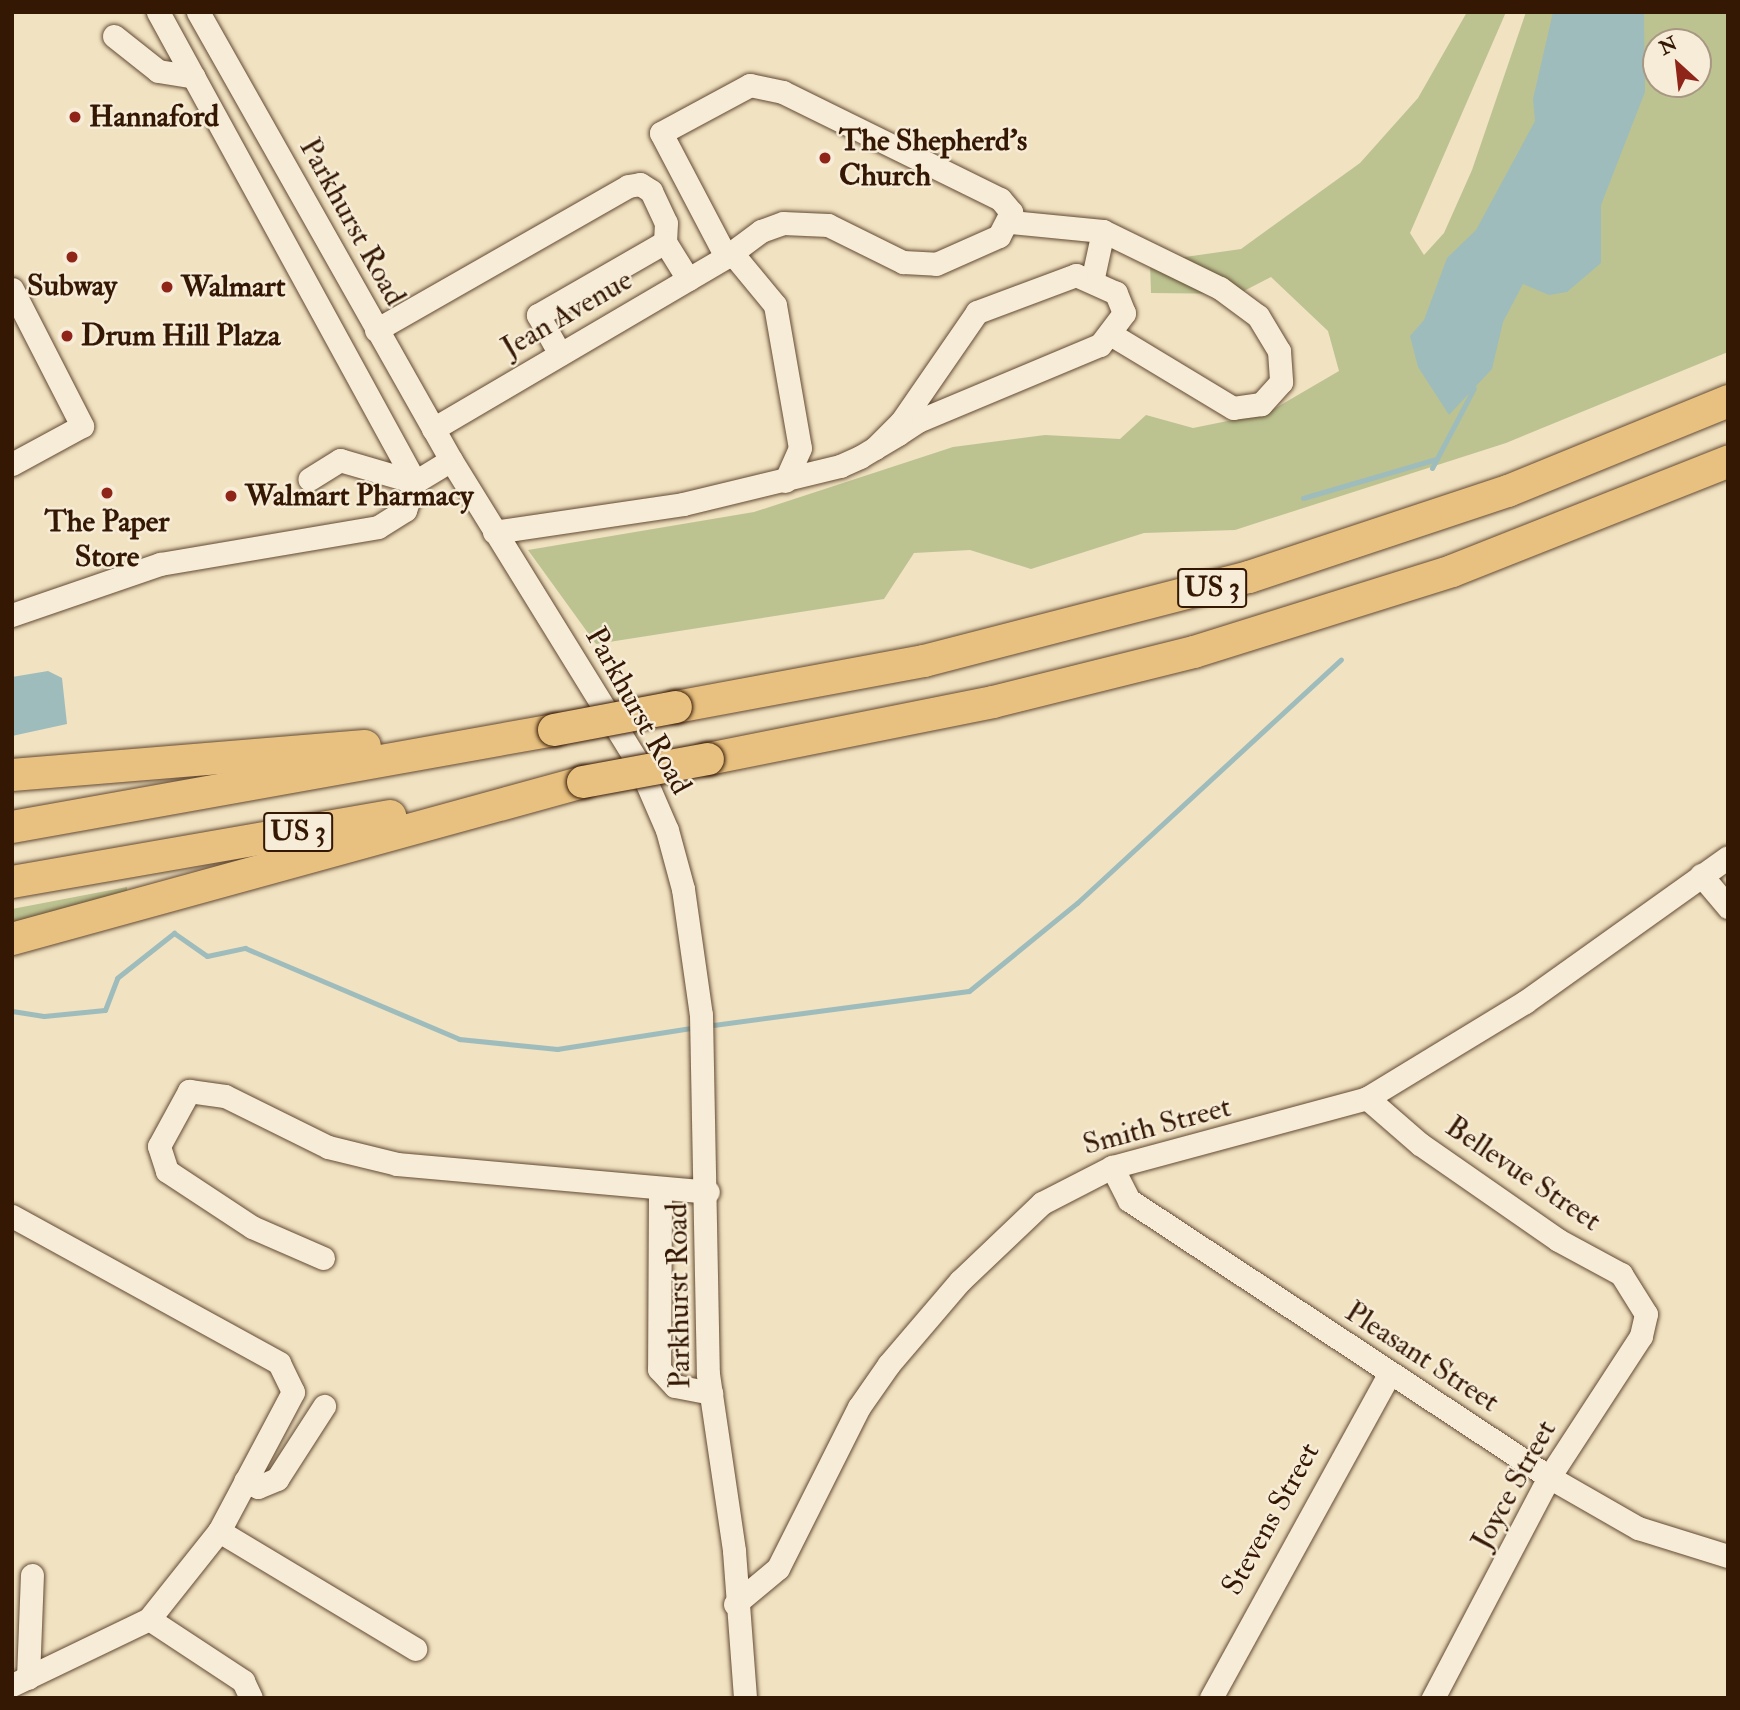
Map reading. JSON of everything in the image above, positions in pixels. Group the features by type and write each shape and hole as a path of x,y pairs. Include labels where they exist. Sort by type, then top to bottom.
{"highway":[{"name":"US 3","path":"12,827 937,658 1249,577 1508,491 1728,401"},
{"name":"US 3","path":"12,882 583,782 993,702 1194,652 1478,562 1728,462"},
{"path":"12,775 554,730"},
{"path":"12,939 583,782"}],"street":[{"path":"158,12 415,482"},
{"name":"Parkhurst Road","path":"198,12 451,460 651,789 683,889 701,1015 705,1070 711,1394 734,1551 735,1604 745,1698"},
{"path":"114,36 158,71 199,85 234,77"},
{"path":"785,481 800,448 775,305 729,255 661,133 750,85 783,92 1000,199 1009,205 1011,222 1103,231 1220,288 1258,316 1279,351 1281,382 1261,404 1233,408 1112,335"},
{"path":"376,330 628,186 640,184 651,191 666,223 665,242 688,279"},
{"name":"Jean Avenue","path":"433,429 729,255 761,231 800,220 828,225 903,262 936,264 988,243 1011,222"},
{"path":"1093,278 1103,231"},
{"path":"560,354 538,315 665,242"},
{"path":"494,532 785,481 875,448 918,421 1112,335 1122,303 1093,278 1067,277 977,312 901,422 875,448"},
{"path":"12,289 82,426 12,464"},
{"path":"309,478 340,460 415,482"},
{"path":"12,615 160,564 378,527 405,510 415,482 451,460"},
{"name":"Smith Street","path":"735,1604 778,1568 859,1407 915,1331 1041,1203 1112,1167 1367,1098 1525,1002 1728,857"},
{"path":"1701,875 1728,907"},
{"path":"323,1258 252,1227 167,1171 159,1146 189,1091 215,1093 328,1147 397,1164 660,1191 708,1192"},
{"name":"Bellevue Street","path":"1367,1098 1420,1144 1537,1225 1621,1274 1642,1303"},
{"name":"Pleasant Street","path":"1112,1167 1129,1200 1389,1374 1549,1477 1638,1528 1728,1556"},
{"path":"660,1191 659,1369 675,1386 711,1394"},
{"path":"12,1216 279,1363 293,1392 219,1531 149,1619 20,1681"},
{"name":"Joyce Street","path":"1433,1698 1549,1477 1641,1336 1642,1303"},
{"name":"Stevens Street","path":"1211,1698 1389,1374"},
{"path":"245,1481 258,1487 277,1479 324,1406"},
{"path":"219,1531 415,1649"},
{"path":"20,1681 32,1575"},
{"path":"149,1619 243,1681 251,1698"}],"green space":[{"path":"1467,12 1506,12 1410,233 1424,255 1444,233 1472,170 1526,12 1728,12 1728,352 1506,443 1235,530 1144,533 1031,569 970,550 914,553 884,599 596,644 528,550 754,512 953,447 1045,435 1120,439 1146,415 1193,428 1267,413 1339,371 1328,331 1271,277 1238,294 1151,293 1150,262 1241,249 1360,163 1418,98"},
{"path":"127,887 127,892 12,924 12,909"}],"water":[{"path":"1553,12 1644,12 1643,98 1601,205 1601,263 1567,292 1549,295 1523,284 1503,322 1492,369 1449,415 1418,367 1410,336 1424,320 1447,258 1476,230 1535,121 1533,99"},
{"path":"48,671 62,678 67,724 12,736 12,677"}],"waterway":[{"path":"1432,468 1474,388"},
{"path":"1303,498 1436,459"},
{"path":"706,1026 969,991 1077,903 1341,659"},
{"path":"12,1011 44,1016 105,1010 117,978 174,933 207,956 245,948 459,1039 557,1049 697,1027"}],"place":[{"name":"Hannaford","path":"75,117"},
{"name":"The Shepherd's Church","path":"825,158"},
{"name":"Subway","path":"72,257"},
{"name":"Walmart","path":"167,287"},
{"name":"Drum Hill Plaza","path":"67,336"},
{"name":"The Paper Store","path":"107,493"},
{"name":"Walmart Pharmacy","path":"231,496"}]}
